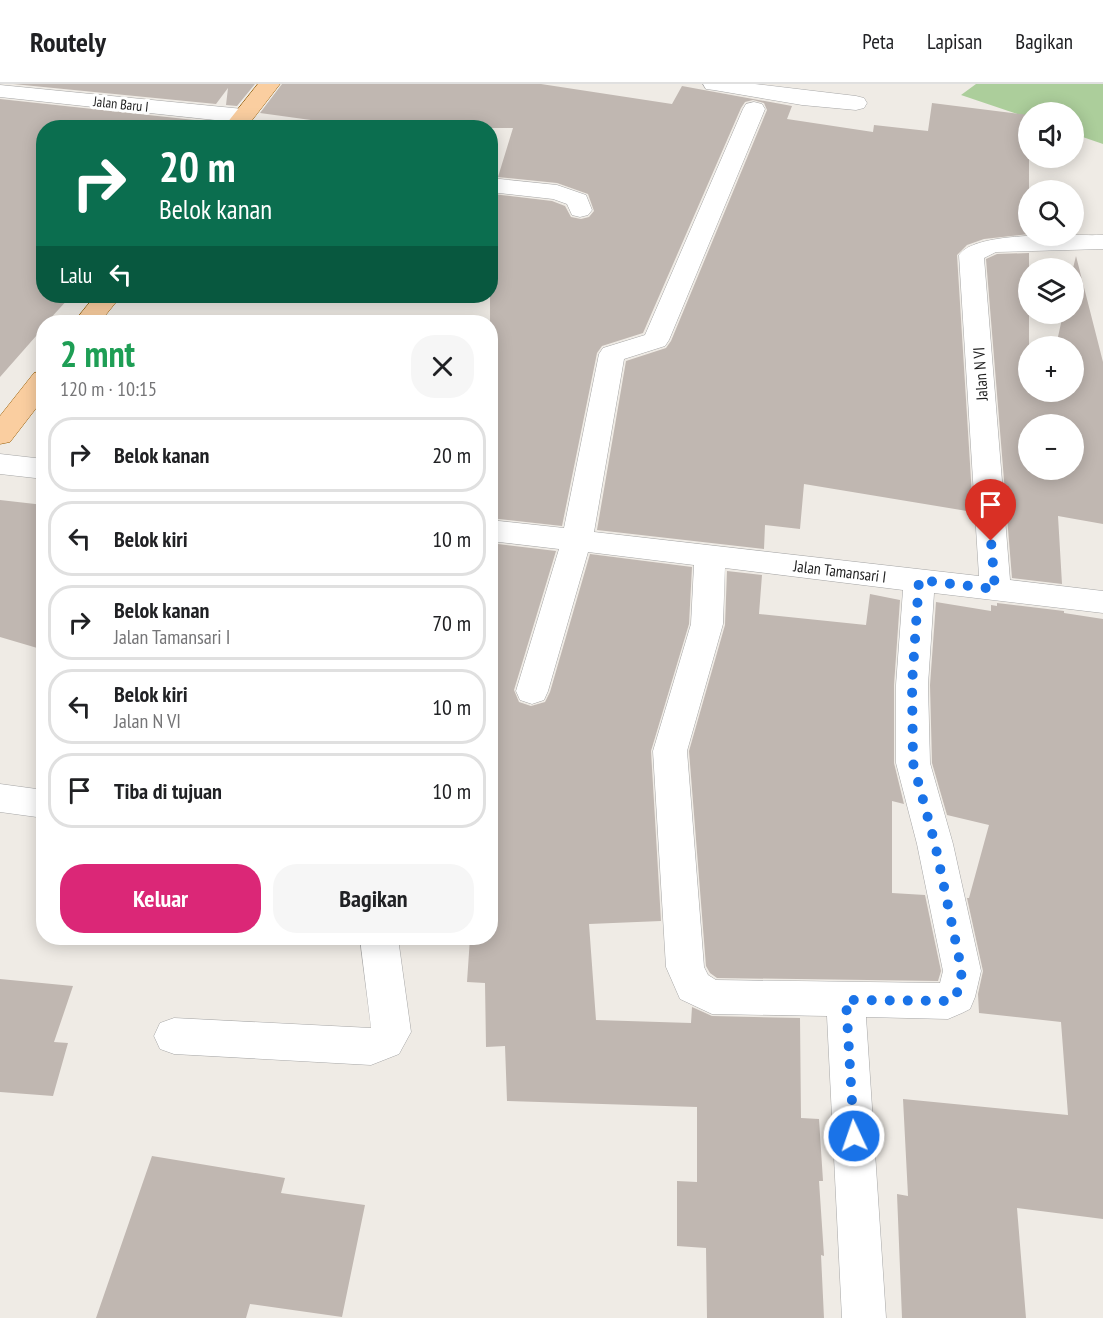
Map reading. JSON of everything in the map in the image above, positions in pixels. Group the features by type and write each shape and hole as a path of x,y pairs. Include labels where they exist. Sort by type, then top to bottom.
{"main road":[{"path":"240,120 269,84"},
{"path":"93,315 102,303"},
{"path":"0,435 36,389"}],"street":[{"path":"714,84 802,98 856,103"},
{"name":"Jalan Baru I","path":"0,92 222,120"},
{"path":"532,692 577,540 612,354 656,340 754,109"},
{"path":"498,186 557,192 578,201 580,210"},
{"name":"Jalan N VI","path":"995,589 972,255 992,244 1103,242"},
{"path":"0,464 36,469"},
{"name":"Jalan Tamansari I","path":"498,531 710,554 1103,602"},
{"path":"710,554 707,624 670,751 685,967 694,987 712,997 948,1001 956,997 962,972 935,844 913,763 912,684 919,580"},
{"path":"0,798 36,803"},
{"path":"174,1036 372,1047 385,1041 391,1032 380,945"},
{"path":"846,1000 864,1318"}],"green space":[{"path":"976,84 1103,84 1103,144 1084,137 1084,102 1018,102 1018,114 961,95"}],"building":[{"path":"13,84 255,84 237,106 226,105 228,88 216,104"},
{"path":"282,84 541,84 672,104 682,86 792,106 787,119 873,132 874,125 928,131 932,103 1018,114 1018,168 1029,168 1029,180 1018,180 1018,235 984,239 967,245 957,255 973,512 804,484 800,529 765,525 764,549 597,530 626,361 666,348 671,341 767,110 764,103 753,100 745,102 741,108 643,333 602,346 597,353 562,526 498,519 498,315 490,315 490,303 498,303 498,195 552,201 565,206 571,217 581,219 589,217 594,211 588,194 557,183 498,177 513,128 498,128 498,120 311,120 260,113"},
{"path":"0,99 195,120 36,120 36,303 65,303 53,315 36,315 36,336 0,377"},
{"path":"1029,253 1029,258 1018,258 1018,324 1029,324 1029,336 1018,336 1018,402 1084,402 1084,336 1058,336 1061,324 1084,324 1084,287 1103,362 1103,524 1058,516 1062,584 1012,578 986,259 997,254"},
{"path":"0,500 36,504 36,648 0,637"},
{"path":"498,544 556,551 514,690 519,702 531,706 545,702 550,692 590,554 692,567 689,624 651,751 661,921 589,924 596,1020 691,1023 692,1007 712,1016 800,1018 801,1118 819,1119 823,1181 819,1181 824,1256 821,1255 824,1318 707,1318 706,1248 677,1246 677,1181 697,1182 697,1107 507,1101 505,1046 486,1047 485,983 467,982 470,945 498,945"},
{"path":"727,571 762,575 759,614 866,625 870,594 900,600 894,685 894,763 904,804 892,801 892,893 925,895 941,971 938,981 717,978 706,966 689,751 725,625"},
{"path":"936,602 991,611 991,605 997,606 997,603 1064,611 1064,613 1103,619 1103,1219 1017,1208 1026,1318 902,1318 897,1194 908,1196 903,1099 1068,1115 1061,1022 979,1013 978,994 983,971 967,898 969,898 989,825 947,815 932,763 930,685"},
{"path":"0,979 73,986 54,1042 68,1043 53,1096 0,1092"},
{"path":"152,1156 285,1178 281,1193 365,1205 342,1317 250,1304 246,1318 96,1318"}],"route":[{"path":"854,1136 846,1000 948,1001 956,997 960,988 962,972 935,844 913,763 912,684 919,580 995,589 991,541"}]}
